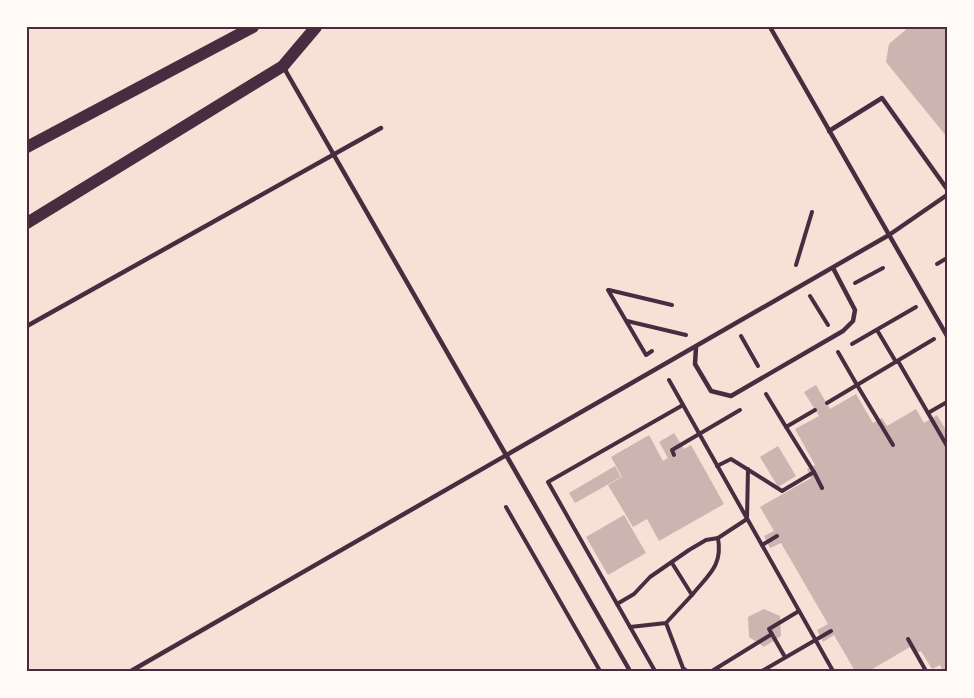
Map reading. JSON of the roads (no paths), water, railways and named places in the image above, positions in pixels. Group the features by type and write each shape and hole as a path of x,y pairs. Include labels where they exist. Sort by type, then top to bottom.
{"main road":[{"path":"27,147 253,27"},
{"path":"27,223 283,66 316,27"}],"lane":[{"path":"770,27 946,334"},
{"path":"283,66 630,671"},
{"path":"829,131 882,98 947,189"},
{"path":"27,327 381,128"},
{"path":"130,671 833,268 889,235 947,195"},
{"path":"696,346 695,364 711,391 731,396 765,377 835,336 853,321 855,310 833,268"}]}
